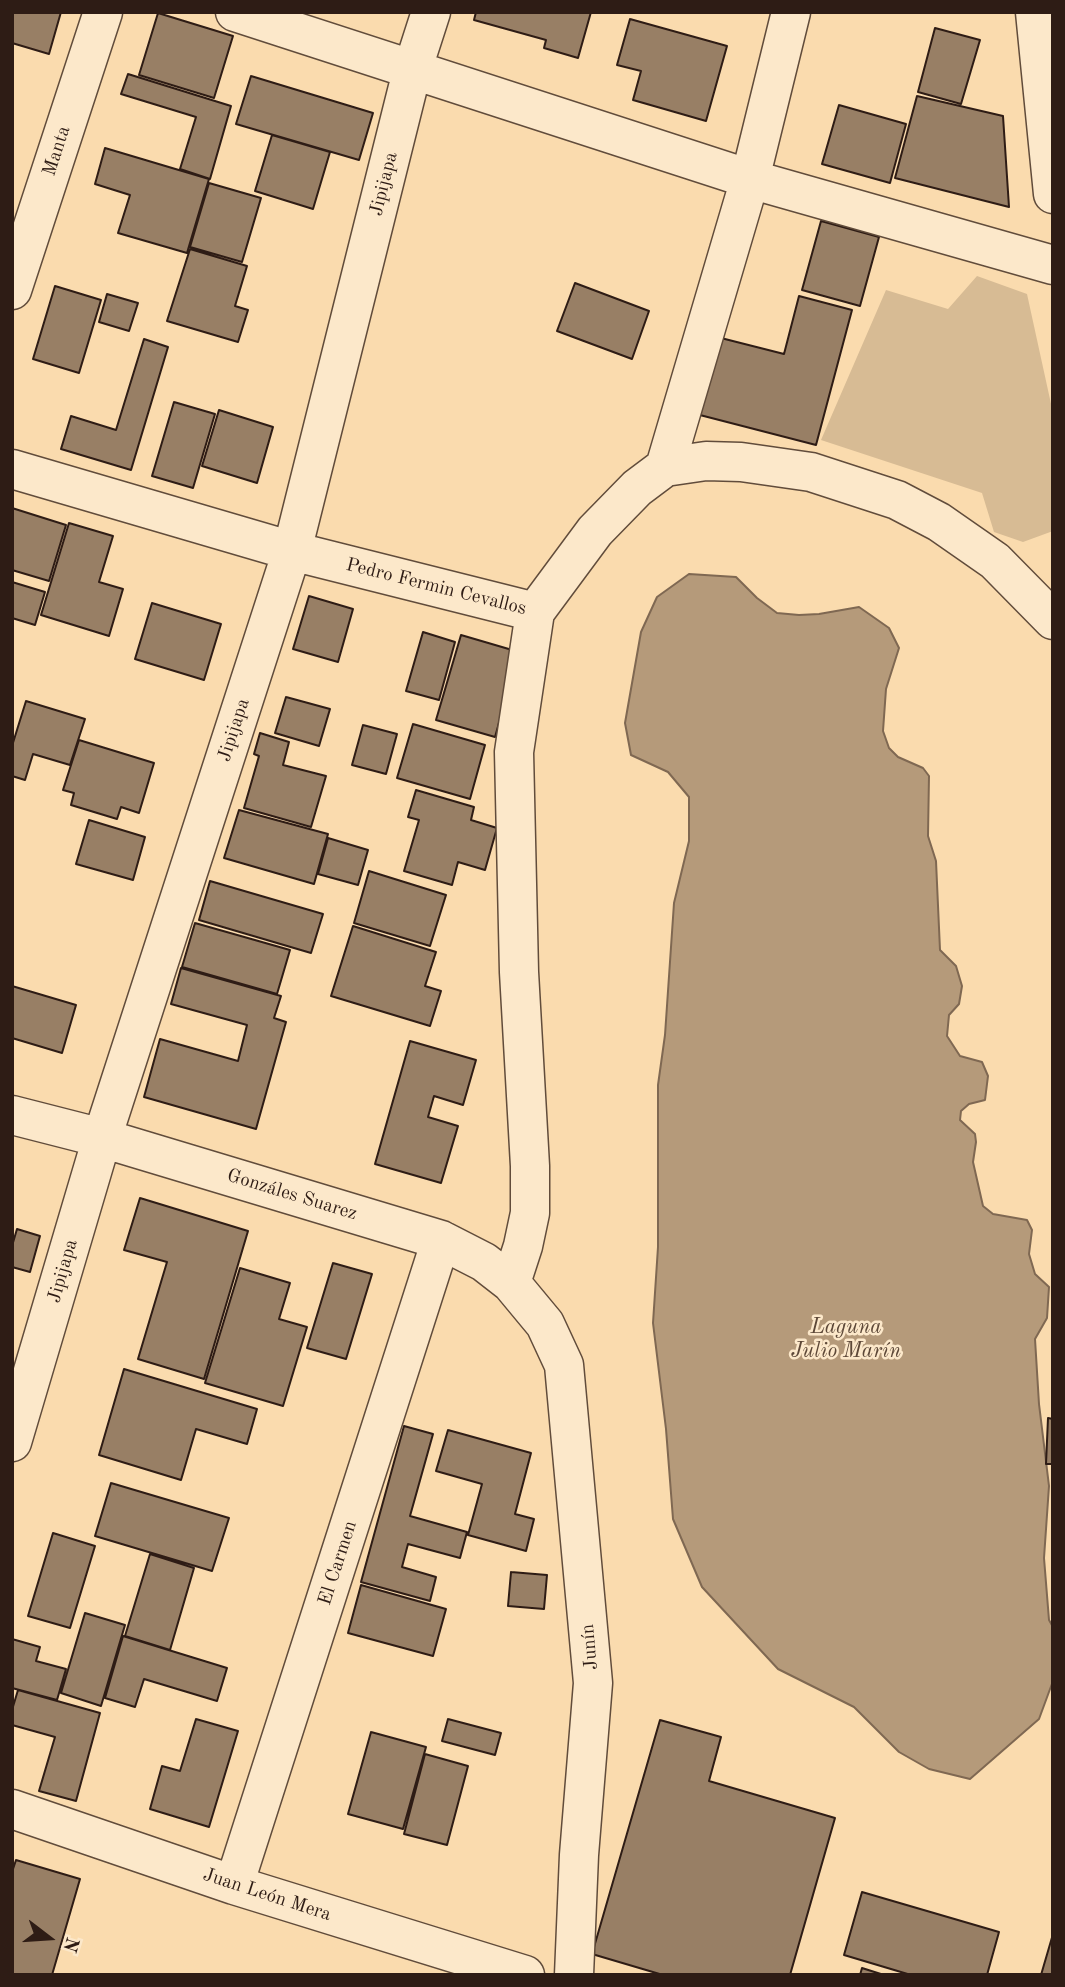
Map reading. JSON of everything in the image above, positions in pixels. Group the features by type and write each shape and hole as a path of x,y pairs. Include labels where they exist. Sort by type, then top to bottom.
{"street":[{"name":"Manta","path":"12,290 103,12"},
{"path":"235,12 750,179 1053,265"},
{"name":"Jipijapa","path":"12,1442 102,1138 292,551 412,71 431,12"},
{"path":"665,467 750,179 791,12"},
{"path":"1035,12 1053,194"},
{"name":"Pedro Fermin Cevallos","path":"12,469 292,551 536,612 595,531 637,488 665,467 706,461 741,462 811,472 897,500 939,522 995,561 1053,620"},
{"path":"511,1283 530,1213 530,1166 519,972 513,752 536,612"},
{"name":"Gonzáles Suarez","path":"12,1115 102,1138 441,1240 484,1262 511,1283 545,1324"},
{"name":"El Carmen","path":"234,1885 441,1240"},
{"name":"Junín","path":"545,1324 565,1365 593,1683 579,1855 574,1975"},
{"name":"Juan León Mera","path":"12,1809 234,1885 525,1975"}],"shaded area":[{"path":"977,276 1027,294 1053,413 1053,531 1023,542 994,532 982,493 821,440 886,290 948,309"}],"water":[{"name":"Laguna Julio Marín","path":"689,574 736,577 777,613 819,614 859,607 889,628 899,648 886,689 883,731 889,748 898,757 923,768 929,776 928,836 936,861 940,950 956,966 962,986 959,1004 949,1015 947,1036 960,1056 982,1062 988,1076 985,1100 969,1104 961,1111 960,1120 975,1134 973,1162 983,1206 993,1214 1027,1220 1032,1230 1029,1254 1035,1274 1049,1287 1047,1318 1035,1339 1039,1404 1049,1486 1044,1558 1049,1620 1053,1627 1053,1681 1039,1719 970,1779 929,1769 899,1752 854,1707 778,1669 702,1587 673,1519 666,1429 653,1323 658,1247 658,1085 665,1035 674,903 689,841 689,797 668,772 631,755 625,723 641,632 657,597"}],"building":[{"path":"12,12 61,12 49,54 12,43"},
{"path":"476,12 591,12 578,58 544,48 546,40 474,20"},
{"path":"158,13 233,36 214,98 139,75"},
{"path":"630,19 727,46 706,121 633,100 641,71 617,65"},
{"path":"935,28 980,40 961,104 918,92"},
{"path":"128,74 231,106 210,179 180,169 196,117 121,94"},
{"path":"251,76 373,113 359,160 236,124"},
{"path":"917,96 1003,116 1009,207 895,178"},
{"path":"839,105 906,124 890,183 822,164"},
{"path":"272,135 330,152 313,209 255,191"},
{"path":"105,148 209,179 187,253 118,233 130,195 95,184"},
{"path":"209,183 261,198 242,262 190,247"},
{"path":"821,221 879,237 860,306 802,290"},
{"path":"190,249 247,266 235,306 248,310 238,342 167,321"},
{"path":"575,283 649,311 632,359 557,331"},
{"path":"55,286 101,300 79,373 33,359"},
{"path":"107,294 138,303 129,331 99,322"},
{"path":"799,296 852,310 816,445 696,414 717,337 784,354"},
{"path":"144,339 168,347 131,470 61,449 71,416 116,430"},
{"path":"174,402 215,414 193,488 152,476"},
{"path":"219,410 273,427 257,483 202,466"},
{"path":"12,508 66,525 49,581 12,570"},
{"path":"69,523 113,536 99,582 123,589 109,636 41,615"},
{"path":"12,582 45,592 35,625 12,618"},
{"path":"309,596 353,609 338,662 293,649"},
{"path":"152,603 221,624 204,680 135,659"},
{"path":"423,632 455,642 439,700 406,691"},
{"path":"461,635 519,652 495,737 436,720"},
{"path":"286,697 330,709 319,746 275,733"},
{"path":"26,701 85,719 70,765 33,754 25,780 12,776 12,746"},
{"path":"413,724 485,745 470,799 397,778"},
{"path":"363,725 397,734 386,774 352,765"},
{"path":"260,733 289,742 283,765 326,776 311,827 244,808 259,756 254,754"},
{"path":"79,740 154,763 139,813 121,807 117,819 71,805 74,793 63,790"},
{"path":"416,790 474,807 471,820 497,828 485,870 458,862 452,885 404,871 419,820 408,817"},
{"path":"239,810 328,834 314,884 224,858"},
{"path":"89,820 145,837 133,880 76,864"},
{"path":"328,838 368,850 358,885 318,874"},
{"path":"369,871 446,895 430,946 354,923"},
{"path":"210,881 323,914 311,953 199,920"},
{"path":"195,923 290,950 277,994 182,967"},
{"path":"353,926 436,952 425,986 441,991 430,1026 331,996"},
{"path":"181,968 281,996 274,1018 286,1022 256,1129 144,1097 160,1039 238,1061 247,1025 171,1004"},
{"path":"12,986 76,1005 62,1053 12,1038"},
{"path":"410,1041 476,1060 463,1105 434,1096 428,1117 458,1126 441,1183 375,1164"},
{"path":"140,1198 248,1231 204,1379 138,1359 167,1262 124,1250"},
{"path":"17,1229 40,1236 30,1272 12,1267 12,1246"},
{"path":"333,1263 372,1274 346,1359 307,1348"},
{"path":"240,1268 290,1283 279,1319 307,1327 283,1406 205,1383"},
{"path":"124,1369 257,1409 247,1444 196,1429 181,1480 99,1455"},
{"path":"1048,1418 1053,1419 1053,1464 1046,1464"},
{"path":"404,1426 433,1434 410,1516 467,1532 460,1558 408,1544 402,1567 436,1577 430,1601 361,1582"},
{"path":"448,1430 531,1453 515,1514 534,1519 526,1551 468,1535 482,1484 436,1471"},
{"path":"111,1483 229,1518 212,1571 95,1536"},
{"path":"53,1533 95,1546 70,1628 28,1616"},
{"path":"150,1554 194,1568 170,1650 125,1636"},
{"path":"511,1572 547,1575 544,1609 508,1606"},
{"path":"361,1585 446,1609 433,1656 348,1633"},
{"path":"85,1613 125,1625 101,1706 61,1693"},
{"path":"123,1636 227,1668 217,1701 144,1679 135,1707 105,1698"},
{"path":"12,1639 40,1647 36,1661 66,1669 57,1700 12,1688"},
{"path":"18,1690 100,1713 76,1801 39,1791 55,1737 12,1725 12,1710"},
{"path":"196,1719 238,1731 209,1827 150,1809 162,1766 180,1771"},
{"path":"448,1719 501,1733 495,1755 442,1741"},
{"path":"660,1720 721,1737 709,1781 835,1818 790,1975 663,1975 592,1954"},
{"path":"371,1732 426,1747 403,1829 348,1814"},
{"path":"425,1754 468,1766 447,1845 404,1834"},
{"path":"16,1860 80,1879 52,1975 12,1975 12,1872"},
{"path":"862,1892 999,1932 987,1975 911,1975 844,1955"},
{"path":"1053,1934 1053,1975 1041,1975"},
{"path":"862,1968 884,1975 860,1975"}]}
